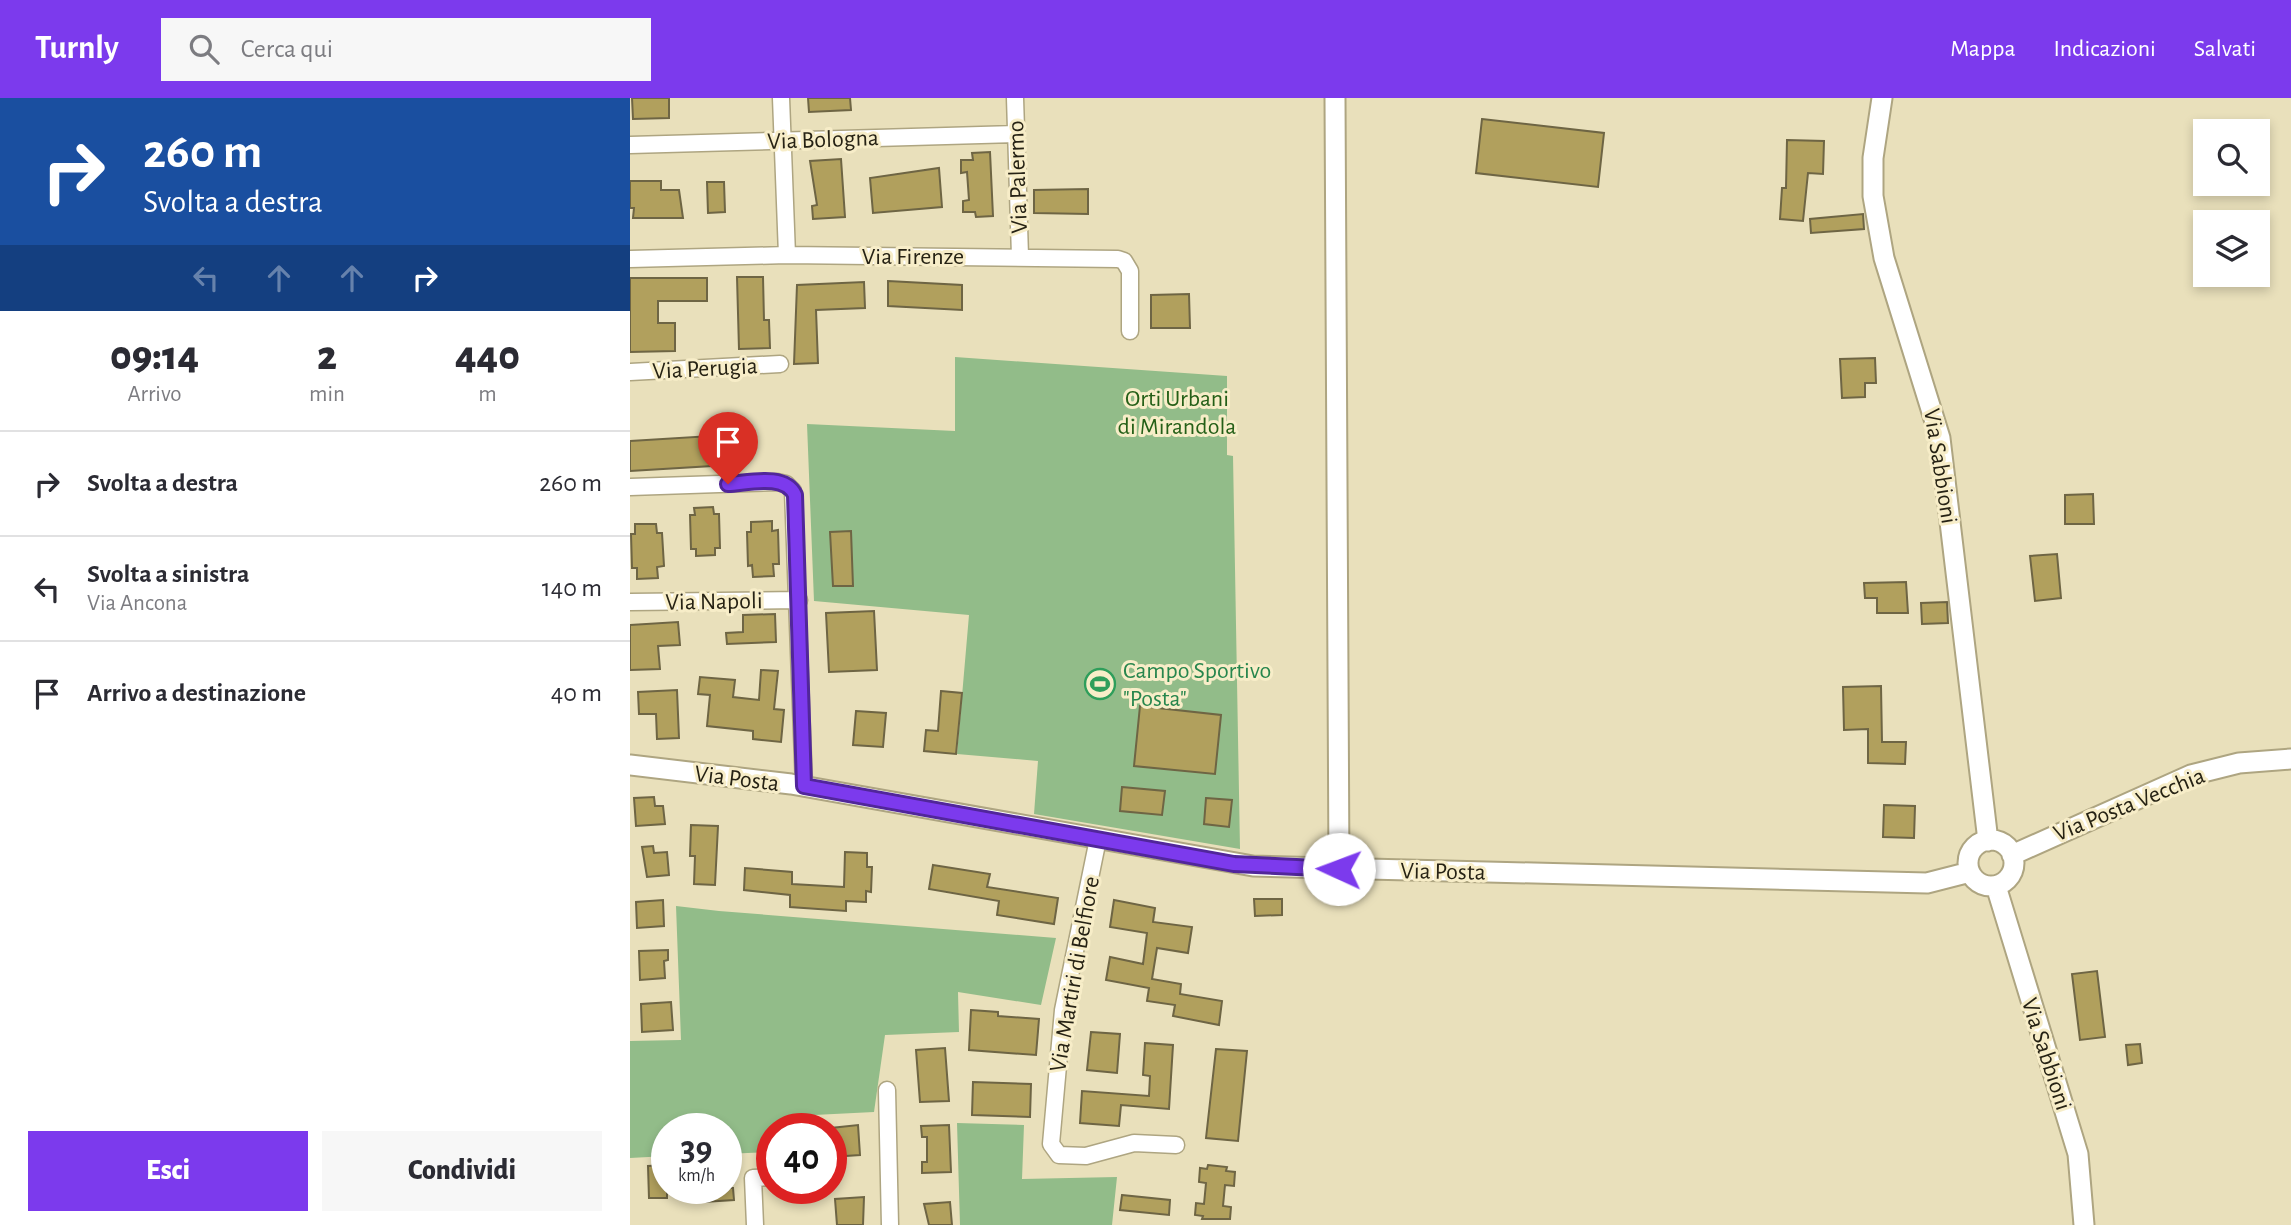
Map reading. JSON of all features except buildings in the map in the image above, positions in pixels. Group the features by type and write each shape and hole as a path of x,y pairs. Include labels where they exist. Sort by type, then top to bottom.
{"street":[{"path":"781,98 787,255"},
{"name":"Via Palermo","path":"1015,98 1020,256"},
{"path":"1335,98 1339,869"},
{"name":"Via Sabbioni","path":"1882,98 1873,158 1872,196 1884,258 1940,438 1988,841"},
{"name":"Via Bologna","path":"630,145 1016,134"},
{"name":"Via Firenze","path":"630,258 787,255 1020,256 1124,261 1130,271 1130,331"},
{"name":"Via Perugia","path":"630,372 780,364"},
{"path":"630,487 777,482 790,486 796,502 804,786"},
{"name":"Via Napoli","path":"630,602 799,600"},
{"name":"Via Posta Vecchia","path":"2012,855 2191,775 2239,763 2291,759"},
{"name":"Via Posta","path":"630,765 804,786 1234,864 1339,869 1927,883 1970,872"},
{"name":"Via Martiri di Belfiore","path":"1098,839 1063,1010 1051,1144 1059,1155 1074,1157 1134,1143 1176,1145"},
{"path":"1988,841 2002,844 2012,855 2013,870 2009,877 1996,886 1980,884 1970,872 1969,856 1980,843 1988,841"},
{"name":"Via Sabbioni","path":"1996,886 2078,1154 2084,1225"},
{"path":"887,1090 890,1225"},
{"path":"755,1225 753,1178 756,1178"}],"green space":[{"name":"Campo Sportivo \"Posta\"","path":"955,357 1227,376 1227,455 1233,456 1240,849 1034,814 1038,761 957,754 969,615 814,601 807,424 955,431"},
{"path":"676,906 1056,938 1041,1005 958,992 959,1032 885,1035 874,1112 756,1113 756,1153 742,1153 742,1113 651,1113 651,1157 630,1158 630,1041 681,1040"},
{"path":"957,1123 1024,1125 1022,1179 1117,1177 1112,1225 960,1225"}],"place":[{"name":"Campo Sportivo \"Posta\"","path":"1100,684"}],"route":[{"path":"728,484 782,482 790,486 795,495 804,786 1234,864 1339,869"}],"park label":[{"name":"Orti Urbani di Mirandola","path":"1177,412"}]}
